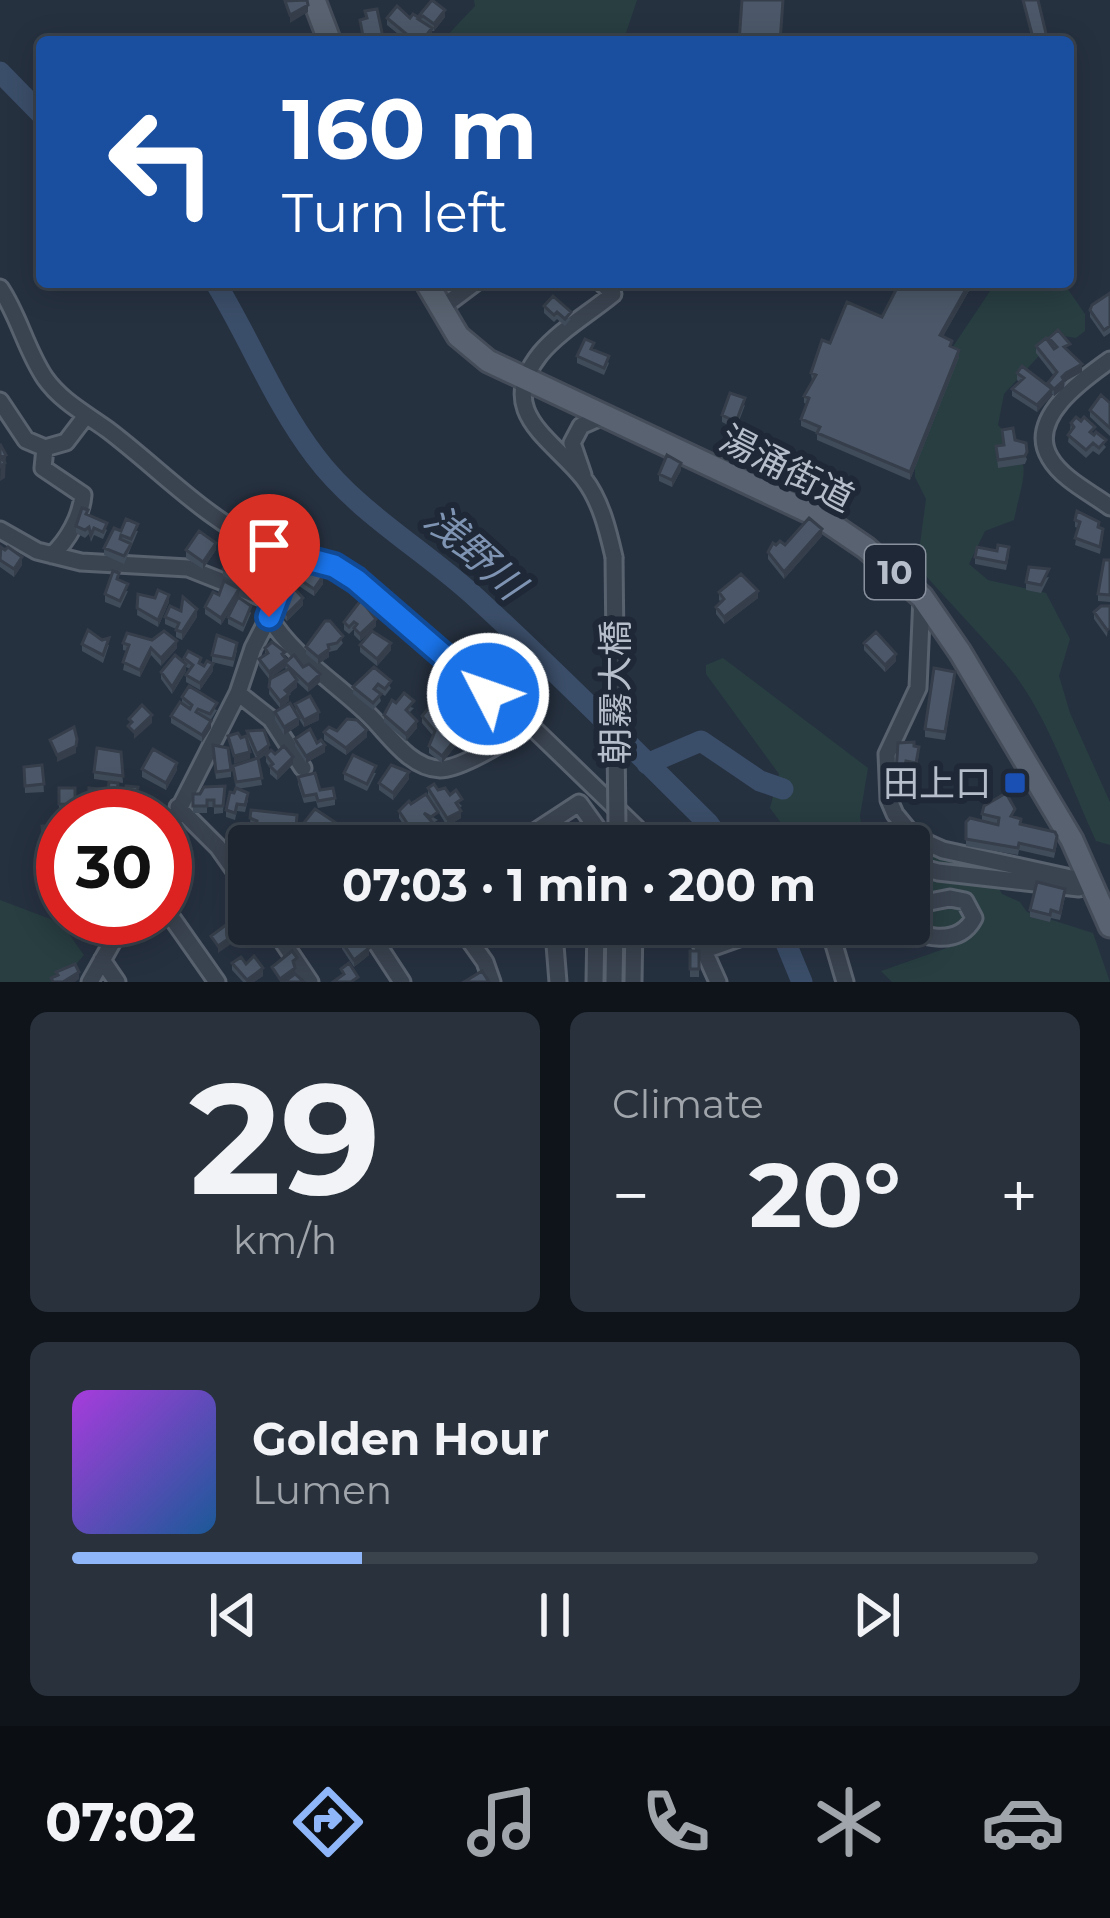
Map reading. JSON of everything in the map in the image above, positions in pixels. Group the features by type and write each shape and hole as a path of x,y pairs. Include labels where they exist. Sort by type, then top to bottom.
{"main road":[{"path":"314,0 328,36"},
{"name":"湯涌街道","path":"429,288 458,336 488,362 822,518 866,548 922,597 1060,820 1110,926"}],"street":[{"path":"0,288 48,382 86,417 186,497 273,550 334,566 356,580 531,726 635,825"},
{"path":"440,309 468,288"},
{"path":"584,479 560,457 525,411 522,395 540,355 613,293 608,288"},
{"path":"1109,505 1057,468 1045,442 1052,413 1110,360"},
{"path":"0,401 26,440 45,448 66,442 86,417"},
{"path":"584,479 572,442 581,426 602,417"},
{"path":"45,448 44,468 83,494 65,542 52,555"},
{"name":"朝霧大橋","path":"584,479 606,520 614,557 616,825"},
{"path":"0,530 37,551 81,562 188,568 272,609 305,662 369,714 399,748 427,767 452,767 531,726"},
{"path":"187,789 238,693 283,580 273,550"},
{"path":"922,597 918,688 887,754 889,800 895,814 914,837 943,850 1092,886"},
{"path":"238,693 271,719 303,768"},
{"path":"545,825 579,803 595,825"},
{"path":"192,821 228,861"},
{"path":"930,870 1092,886"},
{"path":"930,902 965,901 974,918 956,936 930,935"},
{"path":"90,982 111,945"},
{"path":"191,945 217,982"},
{"path":"285,945 310,982"},
{"path":"378,945 402,982"},
{"path":"473,945 492,982"},
{"path":"555,945 558,982"},
{"path":"595,982 596,945"},
{"path":"614,982 615,945"},
{"path":"633,982 634,945"},
{"path":"702,945 718,982"},
{"path":"705,950 716,945"},
{"path":"834,945 845,982"},
{"path":"102,960 117,982"}],"green space":[{"path":"474,0 637,0 625,36 447,36 475,6"},
{"path":"992,288 1067,288 1085,314 1085,331 1076,338 1058,335 1004,394 998,425 1022,459 1021,490 1014,520 985,531 969,564 988,580 1046,593 1070,639 1059,676 1070,713 1110,802 1110,845 1096,841 1046,727 1021,683 917,566 926,499 915,477 915,455 948,354"},
{"path":"723,658 868,768 861,825 783,825 770,808 779,774 706,674 706,665"},
{"path":"930,853 988,868 1002,894 1020,902 1027,912 1093,933 1110,982 892,982 881,971 958,944 930,931"},
{"path":"0,900 36,914 36,945 77,945 84,955 61,982 0,982"}],"building":[{"path":"307,0 308,5 290,15 285,1"},
{"path":"432,0 445,10 434,24 423,16 418,19 432,28 426,36 409,36 387,18 397,6 410,18 418,17"},
{"path":"742,0 783,0 780,36 739,36"},
{"path":"1023,0 1038,0 1047,36 1032,36"},
{"path":"377,9 383,36 363,36 360,20 367,18 365,11"},
{"path":"897,288 967,288 940,335 959,350 910,472 817,433 820,427 801,419 822,340 830,343 847,302 882,317"},
{"path":"1110,293 1110,326 1104,330 1090,310"},
{"path":"553,296 571,312 565,319 544,306"},
{"path":"1058,330 1070,344 1064,347 1082,364 1066,373 1054,389 1048,383 1057,372 1036,346 1046,338 1057,347 1049,338"},
{"path":"585,339 594,343 591,349 609,356 604,368 577,356"},
{"path":"1022,366 1052,389 1037,405 1012,389 1024,378 1017,373"},
{"path":"730,393 745,398 736,422 722,415"},
{"path":"1101,395 1110,403 1110,428 1090,410"},
{"path":"1076,417 1081,421 1084,417 1095,427 1090,432 1106,440 1099,448 1093,443 1086,450 1068,435"},
{"path":"1013,428 1015,440 1026,443 1027,452 998,460 996,446 1004,445 1002,430"},
{"path":"667,455 681,463 672,480 659,474"},
{"path":"82,508 107,523 103,532 94,528 91,535 89,527 76,526"},
{"path":"1077,511 1099,522 1103,529 1100,547 1075,538 1080,522 1075,520"},
{"path":"809,518 822,529 784,572 768,552 773,543 785,545"},
{"path":"126,519 138,524 131,539 121,535 120,539 131,544 124,556 104,548 114,528 121,531"},
{"path":"199,531 216,543 203,562 186,550"},
{"path":"998,545 1009,547 1006,563 975,557 977,547 997,551"},
{"path":"1,547 22,557 14,569 0,560"},
{"path":"237,548 244,552 245,560 235,576 223,569"},
{"path":"253,553 272,563 262,580 246,567"},
{"path":"1104,560 1110,560 1110,595 1098,594"},
{"path":"303,563 323,576 314,589 299,579"},
{"path":"1029,567 1049,569 1041,585 1026,582"},
{"path":"113,571 128,584 120,601 105,594"},
{"path":"741,574 758,591 724,617 716,607 724,599 719,592"},
{"path":"224,581 239,589 221,618 205,607 213,592 219,595"},
{"path":"290,584 303,598 287,614 277,603"},
{"path":"158,590 169,595 158,620 137,608 138,594 155,598"},
{"path":"183,597 197,609 182,632 176,630 179,623 165,617 170,606 181,611"},
{"path":"238,597 251,606 243,625 228,617"},
{"path":"361,600 376,619 360,634 354,628 357,624 349,627 344,622"},
{"path":"1110,606 1107,630 1094,612"},
{"path":"325,621 343,636 318,657 306,647"},
{"path":"88,630 102,640 109,638 103,655 82,644"},
{"path":"164,631 177,641 161,658 151,648 140,670 123,662 129,645 123,643 127,633 152,640"},
{"path":"372,631 391,643 377,659 360,645"},
{"path":"876,632 896,654 885,665 864,643"},
{"path":"217,635 237,643 233,659 212,655"},
{"path":"272,642 285,652 286,659 269,672 259,659"},
{"path":"188,651 201,658 199,663 204,666 207,661 213,664 200,683 186,675 193,665 184,658"},
{"path":"175,655 186,664 172,687 161,672"},
{"path":"294,655 303,667 309,664 320,674 308,685 285,663"},
{"path":"374,667 391,681 385,689 378,684 374,689 381,694 373,703 353,687"},
{"path":"934,668 955,672 945,732 925,729"},
{"path":"289,669 297,680 280,701 269,687 270,679"},
{"path":"189,686 217,703 210,714 196,712 211,721 202,735 171,716 180,702 190,709 192,705 182,697"},
{"path":"404,693 414,701 406,710 417,721 406,734 384,715 392,700 396,703"},
{"path":"441,693 452,705 439,723 458,736 442,756 429,746 435,731 422,716"},
{"path":"490,694 509,711 487,727 478,719 483,713 477,708"},
{"path":"310,696 319,712 304,720 295,704"},
{"path":"290,703 299,718 284,727 275,712"},
{"path":"142,705 152,715 134,732 129,719"},
{"path":"347,719 357,720 367,730 346,748 324,732 329,727 337,731"},
{"path":"74,727 76,746 57,755 50,740"},
{"path":"310,729 317,743 321,740 325,745 306,756 295,739"},
{"path":"264,730 269,745 257,754 247,731"},
{"path":"238,733 241,738 246,736 250,752 234,756 228,736"},
{"path":"914,742 919,747 916,763 906,761 904,773 896,772 898,743"},
{"path":"213,745 228,748 231,770 216,772"},
{"path":"284,746 293,757 277,773 266,755"},
{"path":"97,748 121,752 123,776 94,772"},
{"path":"153,749 177,763 166,783 142,769"},
{"path":"353,755 376,766 367,784 344,773"},
{"path":"258,758 262,778 236,782 233,766"},
{"path":"42,765 44,784 25,786 24,767"},
{"path":"391,765 409,772 393,793 379,783"},
{"path":"315,773 320,790 333,788 335,798 318,801 316,794 304,796 298,777"},
{"path":"434,784 450,795 456,790 462,799 456,803 461,811 447,818 428,788"},
{"path":"225,786 223,806 207,800 207,806 193,806 193,794 200,794 204,787"},
{"path":"236,788 248,793 245,805 237,804 235,813 226,810 230,792"},
{"path":"1006,793 1015,809 1011,816 1021,819 1020,824 1055,832 1054,851 966,839 970,818 998,825 999,818 982,814 984,806"},
{"path":"426,794 438,812 431,817 424,813 435,825 408,825 399,811"},
{"path":"315,809 339,825 302,825"},
{"path":"251,810 297,815 296,825 257,825 250,818"},
{"path":"1037,882 1065,889 1060,913 1030,910"},
{"path":"228,923 228,939 218,946 211,936"},
{"path":"344,945 367,945 369,948 354,960"},
{"path":"292,951 297,958 295,968 280,979 272,967"},
{"path":"690,951 699,951 699,969 690,969"},
{"path":"254,956 263,968 247,980 232,963 241,957 246,964"},
{"path":"349,963 358,977 333,982 344,974 341,969"},
{"path":"75,964 79,972 53,982 56,972"},
{"path":"482,971 489,982 464,982"}],"waterway":[{"name":"浅野川","path":"0,72 36,109"},
{"name":"浅野川","path":"218,288 287,414 331,476 502,622 709,825"},
{"path":"647,764 701,741 760,781 783,789"},
{"name":"浅野川","path":"787,945 802,982"}],"place":[{"name":"田上口","path":"1015,783"}],"route":[{"path":"269,617 283,580 273,550 334,566 488,694"}]}
